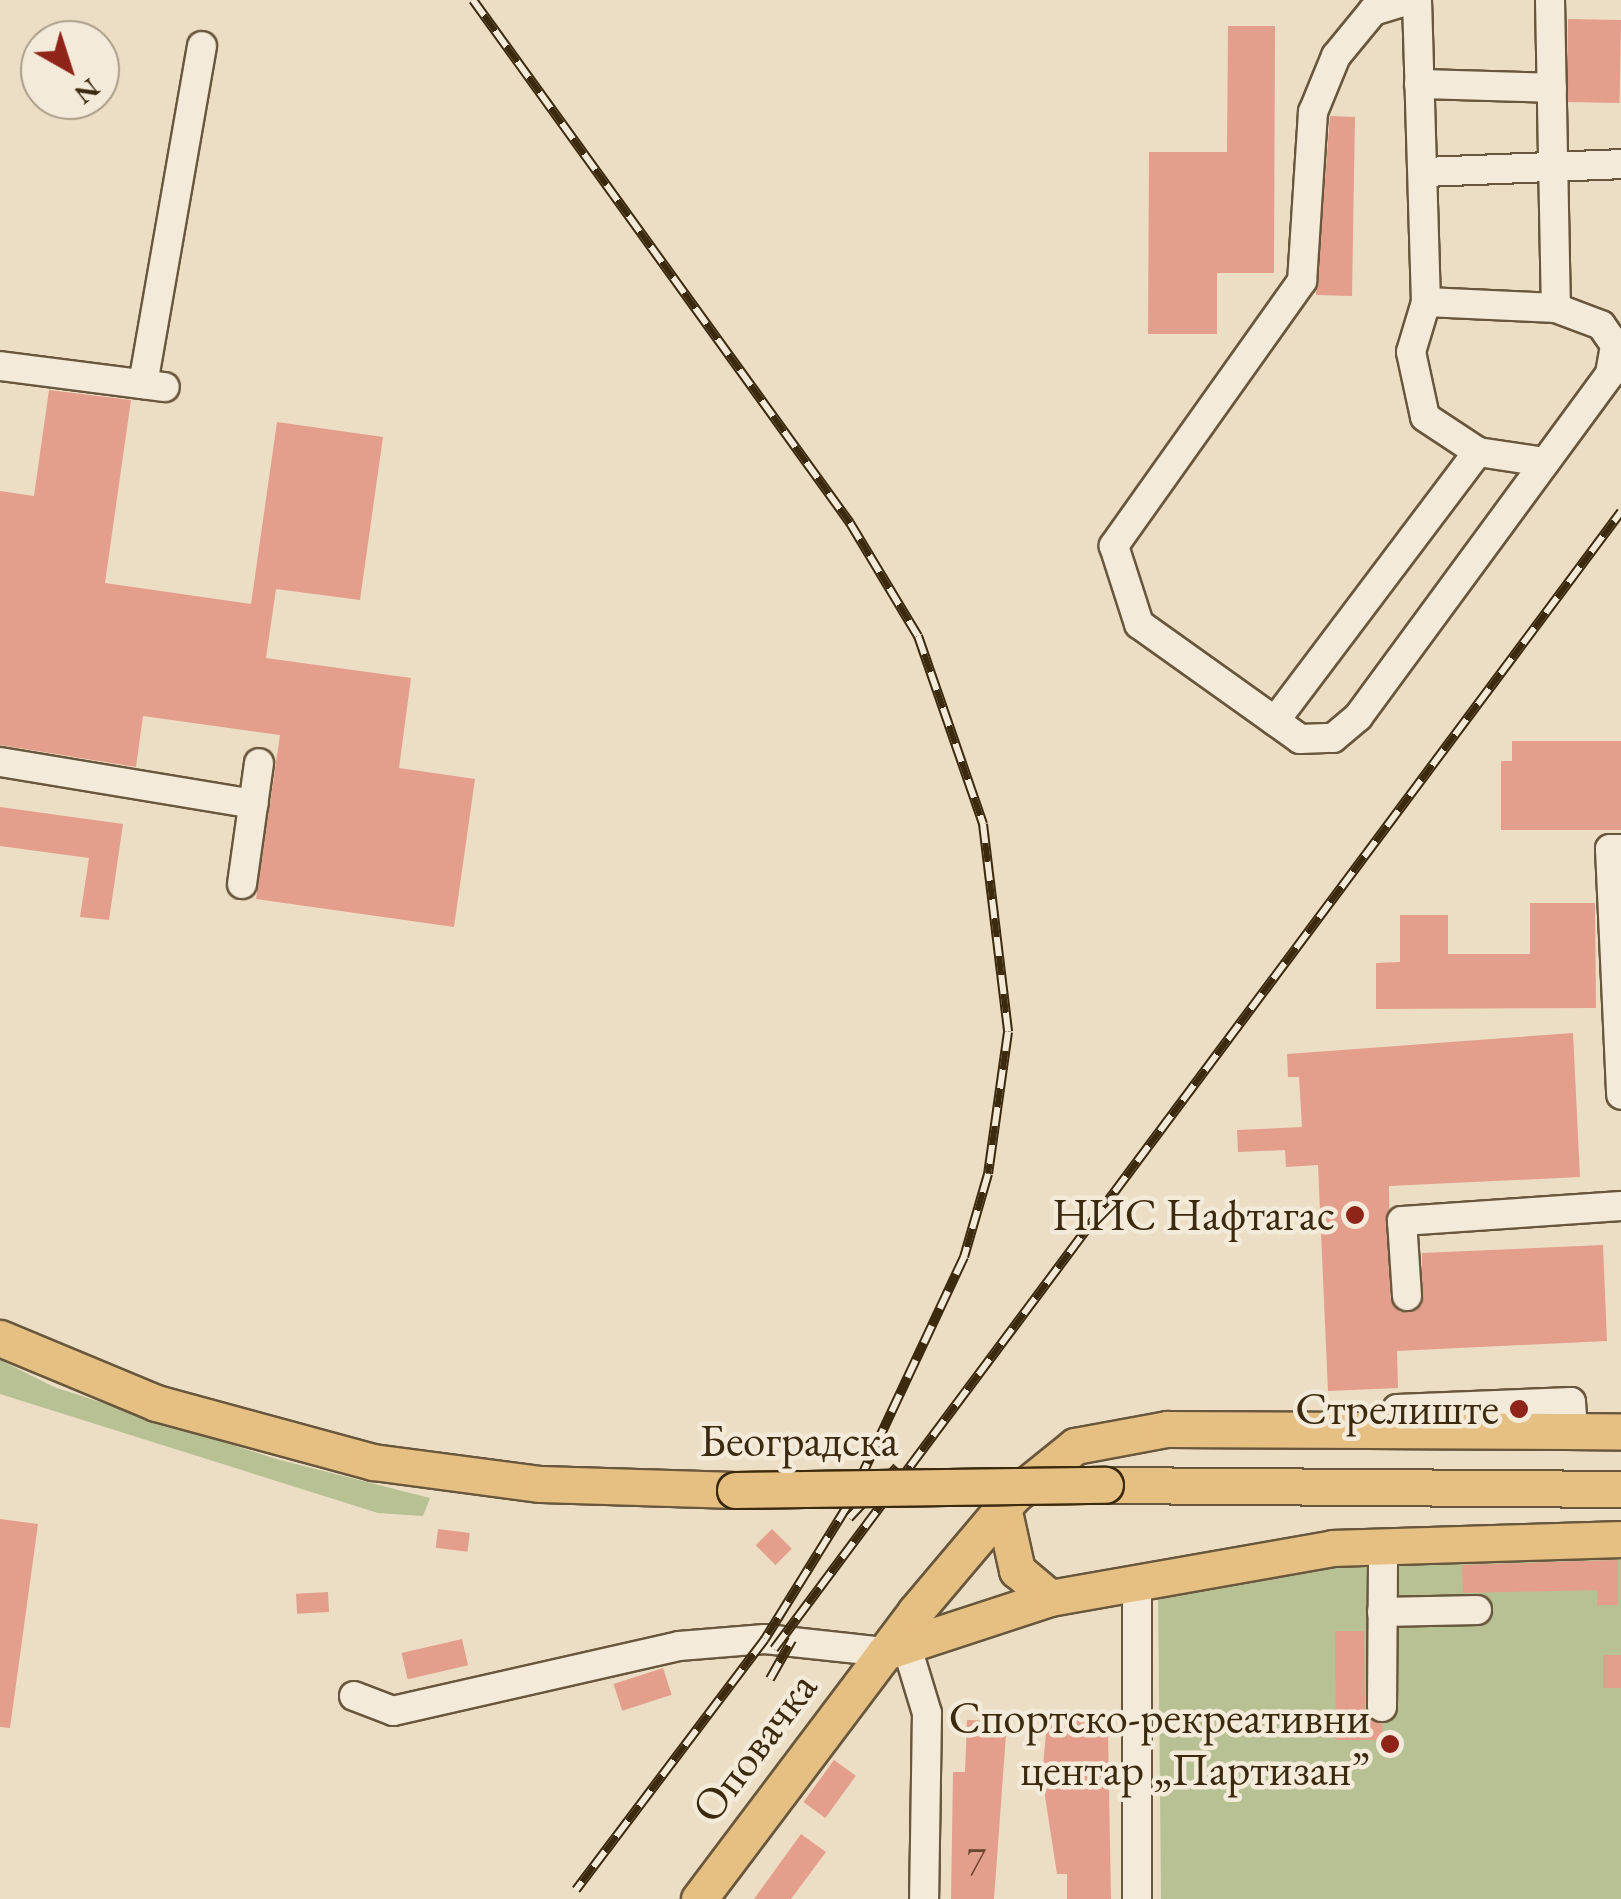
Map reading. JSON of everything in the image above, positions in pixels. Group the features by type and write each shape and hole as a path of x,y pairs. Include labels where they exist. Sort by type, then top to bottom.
{"main road":[{"name":"Београдска","path":"0,1338 156,1403 318,1450 541,1484 734,1490 1105,1485 1621,1490"},
{"name":"Оповачка","path":"699,1899 1003,1508 1075,1446 1124,1432 1621,1430"},
{"path":"1003,1508 1018,1570 1050,1598"},
{"path":"896,1648 1050,1598 1383,1546 1621,1538"}],"street":[{"path":"1408,0 1373,5 1336,56 1313,112 1302,281 1114,546 1139,624 1300,738 1333,738 1358,717 1610,374 1618,343 1601,325 1556,308 1426,302"},
{"path":"1417,0 1426,302 1411,352 1425,417 1478,452 1545,462"},
{"path":"1550,0 1556,308"},
{"path":"0,366 154,386 202,46"},
{"path":"1420,84 1552,88"},
{"path":"1425,172 1556,172 1621,164"},
{"path":"1275,720 1478,452"},
{"path":"0,762 254,804"},
{"path":"242,884 260,763"},
{"path":"1621,849 1610,849 1621,1095"},
{"path":"1407,1296 1402,1221 1621,1206"},
{"path":"1396,1409 1571,1402 1573,1430"},
{"path":"1382,1707 1383,1546"},
{"path":"1136,1899 1137,1585"},
{"path":"1382,1612 1476,1610"},
{"path":"354,1696 393,1711 679,1646 765,1639 896,1648 927,1713 924,1899"}],"green space":[{"path":"0,1360 54,1387 276,1459 430,1498 423,1516 378,1513 0,1394"},
{"name":"Спортско-рекреативни центар „Партизан”","path":"1621,1548 1621,1899 1161,1899 1158,1588 1338,1564"}],"building":[{"path":"1568,19 1621,20 1620,103 1567,102"},
{"path":"1228,26 1275,26 1274,273 1217,273 1217,334 1148,334 1149,152 1227,152"},
{"path":"1330,116 1355,117 1352,296 1316,295"},
{"path":"49,390 131,400 105,583 251,604 277,422 383,437 360,600 276,589 266,658 411,678 399,768 475,779 454,927 256,899 280,735 143,716 136,767 0,745 0,491 34,496"},
{"path":"1512,741 1621,741 1621,830 1501,830 1501,761 1512,761"},
{"path":"0,807 123,824 109,920 80,917 89,858 0,846"},
{"path":"1530,903 1595,903 1596,1008 1376,1009 1376,963 1400,962 1400,915 1448,915 1448,954 1530,954"},
{"name":"НИС Нафтагас","path":"1573,1033 1580,1177 1389,1186 1390,1297 1400,1312 1422,1305 1422,1253 1603,1245 1607,1341 1397,1351 1398,1388 1328,1391 1318,1165 1286,1167 1285,1150 1238,1152 1237,1130 1302,1127 1299,1077 1288,1077 1287,1054"},
{"path":"0,1519 38,1524 10,1728 0,1727"},
{"path":"438,1529 470,1533 467,1552 436,1548"},
{"path":"772,1529 792,1549 776,1565 756,1545"},
{"path":"1618,1560 1618,1605 1597,1605 1597,1590 1463,1593 1462,1565"},
{"path":"328,1592 329,1612 297,1614 296,1594"},
{"path":"1335,1631 1364,1631 1365,1714 1382,1724 1382,1740 1336,1740"},
{"path":"462,1639 468,1665 408,1679 402,1653"},
{"path":"1603,1655 1621,1655 1621,1688 1603,1688"},
{"path":"663,1668 672,1695 622,1711 614,1684"},
{"path":"1048,1711 1086,1712 1085,1732 1108,1732 1111,1899 1067,1899 1067,1874 1057,1874 1042,1777"},
{"path":"967,1720 1007,1721 994,1899 951,1899 953,1772 965,1772"},
{"path":"834,1760 856,1776 825,1818 803,1802"},
{"path":"801,1834 826,1852 791,1899 754,1899"}],"railway":[{"path":"473,0 850,523 918,636 983,824 1008,1032 988,1174 964,1257 848,1505 765,1639 576,1890"},
{"path":"774,1649 1621,512"},
{"path":"849,1518 897,1467"},
{"path":"770,1679 792,1640"}],"place":[{"name":"НИС Нафтагас","path":"1355,1215"},
{"name":"Стрелиште","path":"1519,1409"},
{"name":"Спортско-рекреативни центар „Партизан”","path":"1390,1744"}]}
